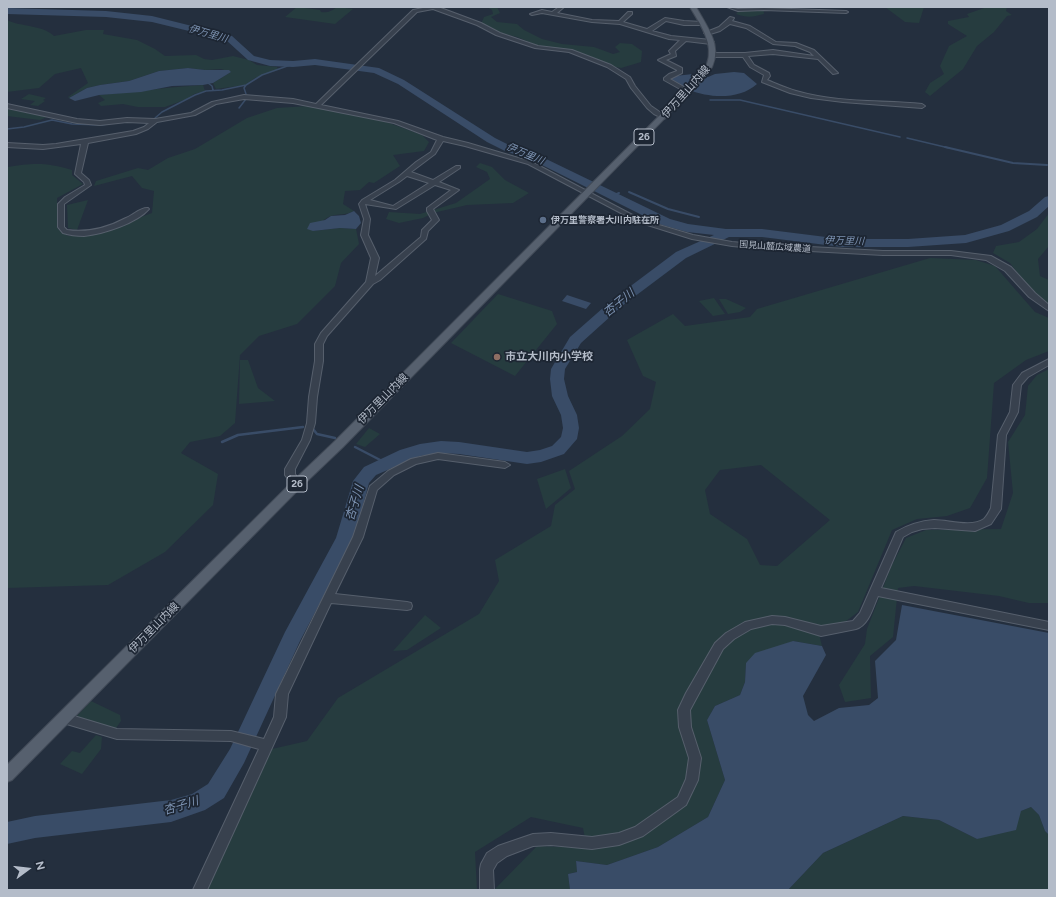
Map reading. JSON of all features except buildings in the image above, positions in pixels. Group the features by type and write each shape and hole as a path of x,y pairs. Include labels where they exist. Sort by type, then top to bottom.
{"main road":[{"name":"伊万里山内線","path":"7,775 296,484 339,444 689,92 706,73 710,68 714,55 711,42 693,7"}],"street":[{"path":"318,105 415,9 435,7 479,24 498,34 538,47 570,51 609,66 628,78 633,87 649,107 664,117"},
{"path":"553,14 562,7"},
{"path":"729,7 738,10 846,12"},
{"path":"706,32 715,31 729,22 738,10"},
{"path":"532,14 542,11 592,21 620,23 684,40 711,42"},
{"path":"620,23 630,13"},
{"path":"648,31 665,19 684,23 702,24"},
{"path":"729,22 748,27 775,43 796,45 812,51 835,73"},
{"path":"684,40 672,51 674,55 661,60 680,70 680,72 671,75 666,79 689,92"},
{"path":"714,55 745,55 773,52 820,58"},
{"path":"745,55 752,66 767,74 764,81 795,93 846,101 881,102 922,106"},
{"name":"国見山麓広域農道","path":"155,121 193,114 214,103 244,97 294,100 318,105 396,122 441,139 466,144 517,158 530,163 640,221 692,237 732,244 884,253 951,253 977,255 988,258 1008,269 1032,295 1049,309"},
{"path":"7,106 77,121 100,123 127,120 155,121"},
{"path":"7,145 43,147 85,141 134,133 146,128 155,121"},
{"path":"370,282 375,258 363,236 363,230 368,219 362,204 364,200 384,190 433,153 441,139"},
{"path":"85,141 78,174 87,181 88,185 65,199 61,204 61,227 65,232 79,234 90,233 138,216 146,209"},
{"path":"364,200 374,204 383,204 394,208 458,167"},
{"path":"296,484 290,475 290,469 306,440 311,423 313,397 320,361 319,344 324,335 370,282 377,278 424,238 425,230 436,220 430,211 430,208 456,190 406,173"},
{"path":"487,890 486,869 492,858 503,851 534,840 551,839 592,843 618,839 639,832 682,801 692,780 695,758 685,727 684,710 719,646 730,636 749,625 772,620 785,621 821,631 856,625 864,616 899,535 909,529 922,525 935,524 975,527 988,521 996,508 1002,434 1014,412 1018,385 1025,375 1049,362"},
{"path":"200,890 280,717 282,694 358,537 373,488 391,473 414,461 438,456 505,465"},
{"path":"874,591 1049,626"},
{"path":"328,598 407,606"},
{"path":"64,718 117,734 231,736 266,745"}],"green space":[{"path":"297,7 320,10 321,12 330,11 337,7 353,9 335,24 285,17"},
{"path":"487,7 497,7 500,13 491,17 497,22 517,24 524,30 542,39 562,44 594,47 613,54 620,52 615,47 620,43 632,44 642,51 641,62 621,68 611,66 572,50 536,45 517,37 496,32 481,24 484,17 493,14 492,10"},
{"path":"733,7 763,7 764,14 747,17 736,14 739,11"},
{"path":"885,7 924,7 919,23 905,22"},
{"path":"987,7 1007,7 1006,11 1012,15 1007,16 994,32 977,46 963,69 930,96 925,92 930,83 944,74 940,66 949,46 967,36 948,24 948,21 969,17 967,14"},
{"path":"7,20 44,30 54,36 86,30 104,30 103,34 137,40 165,56 196,55 204,59 212,60 233,56 249,60 257,65 277,67 278,70 255,78 245,85 216,89 213,83 231,72 221,69 205,70 188,68 159,71 129,81 87,88 69,98 68,97 88,83 81,68 55,74 39,88 7,92"},
{"path":"203,85 205,91 194,94 187,99 165,107 138,107 123,104 101,106 98,103 105,100 99,95"},
{"path":"29,94 46,98 43,100 45,101 38,106 30,105 35,101 21,99"},
{"path":"308,106 381,120 422,135 429,142 424,151 393,155 400,166 374,183 369,182 360,190 345,191 343,204 354,211 328,217 313,231 340,228 356,229 359,244 341,263 335,286 297,324 259,336 240,355 235,423 220,436 190,442 181,453 218,474 213,505 165,552 108,585 7,588 7,167 40,164 72,170 72,175 83,184 57,198 57,228 68,236 89,236 152,213 154,191 142,188 132,176 94,186 96,181 138,168 148,170 168,158 195,149 247,118 277,108"},
{"path":"7,109 47,117 40,120 7,116"},
{"path":"480,163 492,167 505,180 529,193 513,203 467,205 433,213 423,218 399,223 386,219 389,212 420,214 456,203 490,179 487,172 476,167"},
{"path":"88,200 77,230 68,228 67,205"},
{"path":"1049,213 1049,246 1038,259 1040,276 1049,280 1049,304 1030,290 1010,263 993,253 996,246 1019,242 1037,229"},
{"path":"930,258 976,260 995,266 1035,312 1049,318 1049,351 1026,360 994,383 987,478 970,508 947,516 917,519 892,530 858,612 841,625 818,630 822,646 793,641 746,663 745,682 740,695 715,706 707,720 725,780 708,817 658,847 607,865 576,861 577,872 568,874 570,890 494,890 537,846 587,848 583,828 531,817 475,852 477,890 207,890 272,749 307,741 338,698 479,614 499,581 495,560 551,526 555,505 575,489 569,471 622,436 650,409 656,382 643,376 627,340 673,314 685,326 750,317 757,309","holes":["761,465 830,520 777,566 760,565 747,539 710,514 705,490 720,470"]},
{"path":"498,294 552,311 557,324 515,376 451,343"},
{"path":"714,298 725,314 713,316 699,301"},
{"path":"719,299 726,299 746,308 740,312 728,314"},
{"path":"240,360 248,360 258,388 275,401 239,404"},
{"path":"1049,369 1049,603 1029,603 999,596 914,586 898,588 893,637 870,656 871,698 845,702 839,685 865,644 867,629 891,567 906,538 926,530 1001,529 1013,493 1008,442 1025,415 1028,386 1037,375"},
{"path":"369,428 380,434 365,447 356,444"},
{"path":"565,469 571,488 546,509 537,479"},
{"path":"425,615 441,628 407,650 393,651"},
{"path":"91,701 120,715 121,721 116,728 76,717"},
{"path":"96,735 102,737 101,749 82,774 60,764 72,751 80,753"},
{"path":"1031,807 1039,815 1045,831 1049,835 1049,890 788,890 823,853 903,816 939,820 977,839 1021,811"}],"water":[{"path":"188,68 229,70 231,72 213,83 203,85 172,86 141,92 99,95 75,101 69,98 87,88 129,81 159,71"},
{"path":"734,72 744,73 757,84 742,93 715,96 697,93 677,84 671,79 675,76 693,74 708,77 715,74"},
{"path":"354,211 359,216 361,223 356,229 340,228 313,231 307,229 310,223 325,220 331,216 345,215"},
{"path":"567,295 591,303 586,309 562,301"},
{"path":"902,605 1049,633 1049,835 1045,831 1039,815 1031,807 1021,811 1016,830 977,839 939,820 903,816 823,853 788,890 570,890 568,874 577,872 576,861 607,865 658,847 708,817 725,780 707,720 715,706 740,695 745,682 746,663 755,653 793,641 822,646 826,655 803,696 808,715 814,721 839,708 869,705 878,698 875,661 896,640"}],"waterway":[{"name":"伊万里川","path":"7,11 106,14 152,19 229,38 251,58 270,63 293,64 315,62 376,70 401,82 491,140 509,149 536,158 666,222 687,228 726,233"},
{"path":"246,85 262,75 293,64"},
{"path":"208,83 212,86 213,90"},
{"path":"155,118 162,112 206,91 222,90 246,85"},
{"path":"246,85 244,88 246,94"},
{"path":"239,108 246,99"},
{"path":"710,100 740,100 900,137"},
{"path":"7,129 24,127 52,120 72,124 102,125 113,123"},
{"path":"122,122 135,122"},
{"path":"907,138 949,148"},
{"path":"945,147 1013,163 1047,165"},
{"path":"629,192 668,209 699,217"},
{"name":"伊万里川","path":"612,196 619,193"},
{"name":"伊万里川","path":"726,233 762,233 842,243 908,243 966,239 1005,228 1033,214 1049,200"},
{"name":"杏子川","path":"7,833 35,827 171,811 197,803 216,791 237,756 292,638 345,538 361,481 370,471 406,454 441,447 459,448 527,458 541,456 558,450 569,439 571,428 569,415 560,396 557,379 558,369 575,340 617,303 681,255 726,233"},
{"path":"222,442 238,435 303,427"},
{"path":"313,429 317,434 335,438"},
{"path":"355,447 386,463"}],"place":[{"name":"伊万里警察署大川内駐在所","path":"543,220"},
{"name":"市立大川内小学校","path":"497,357"}]}
